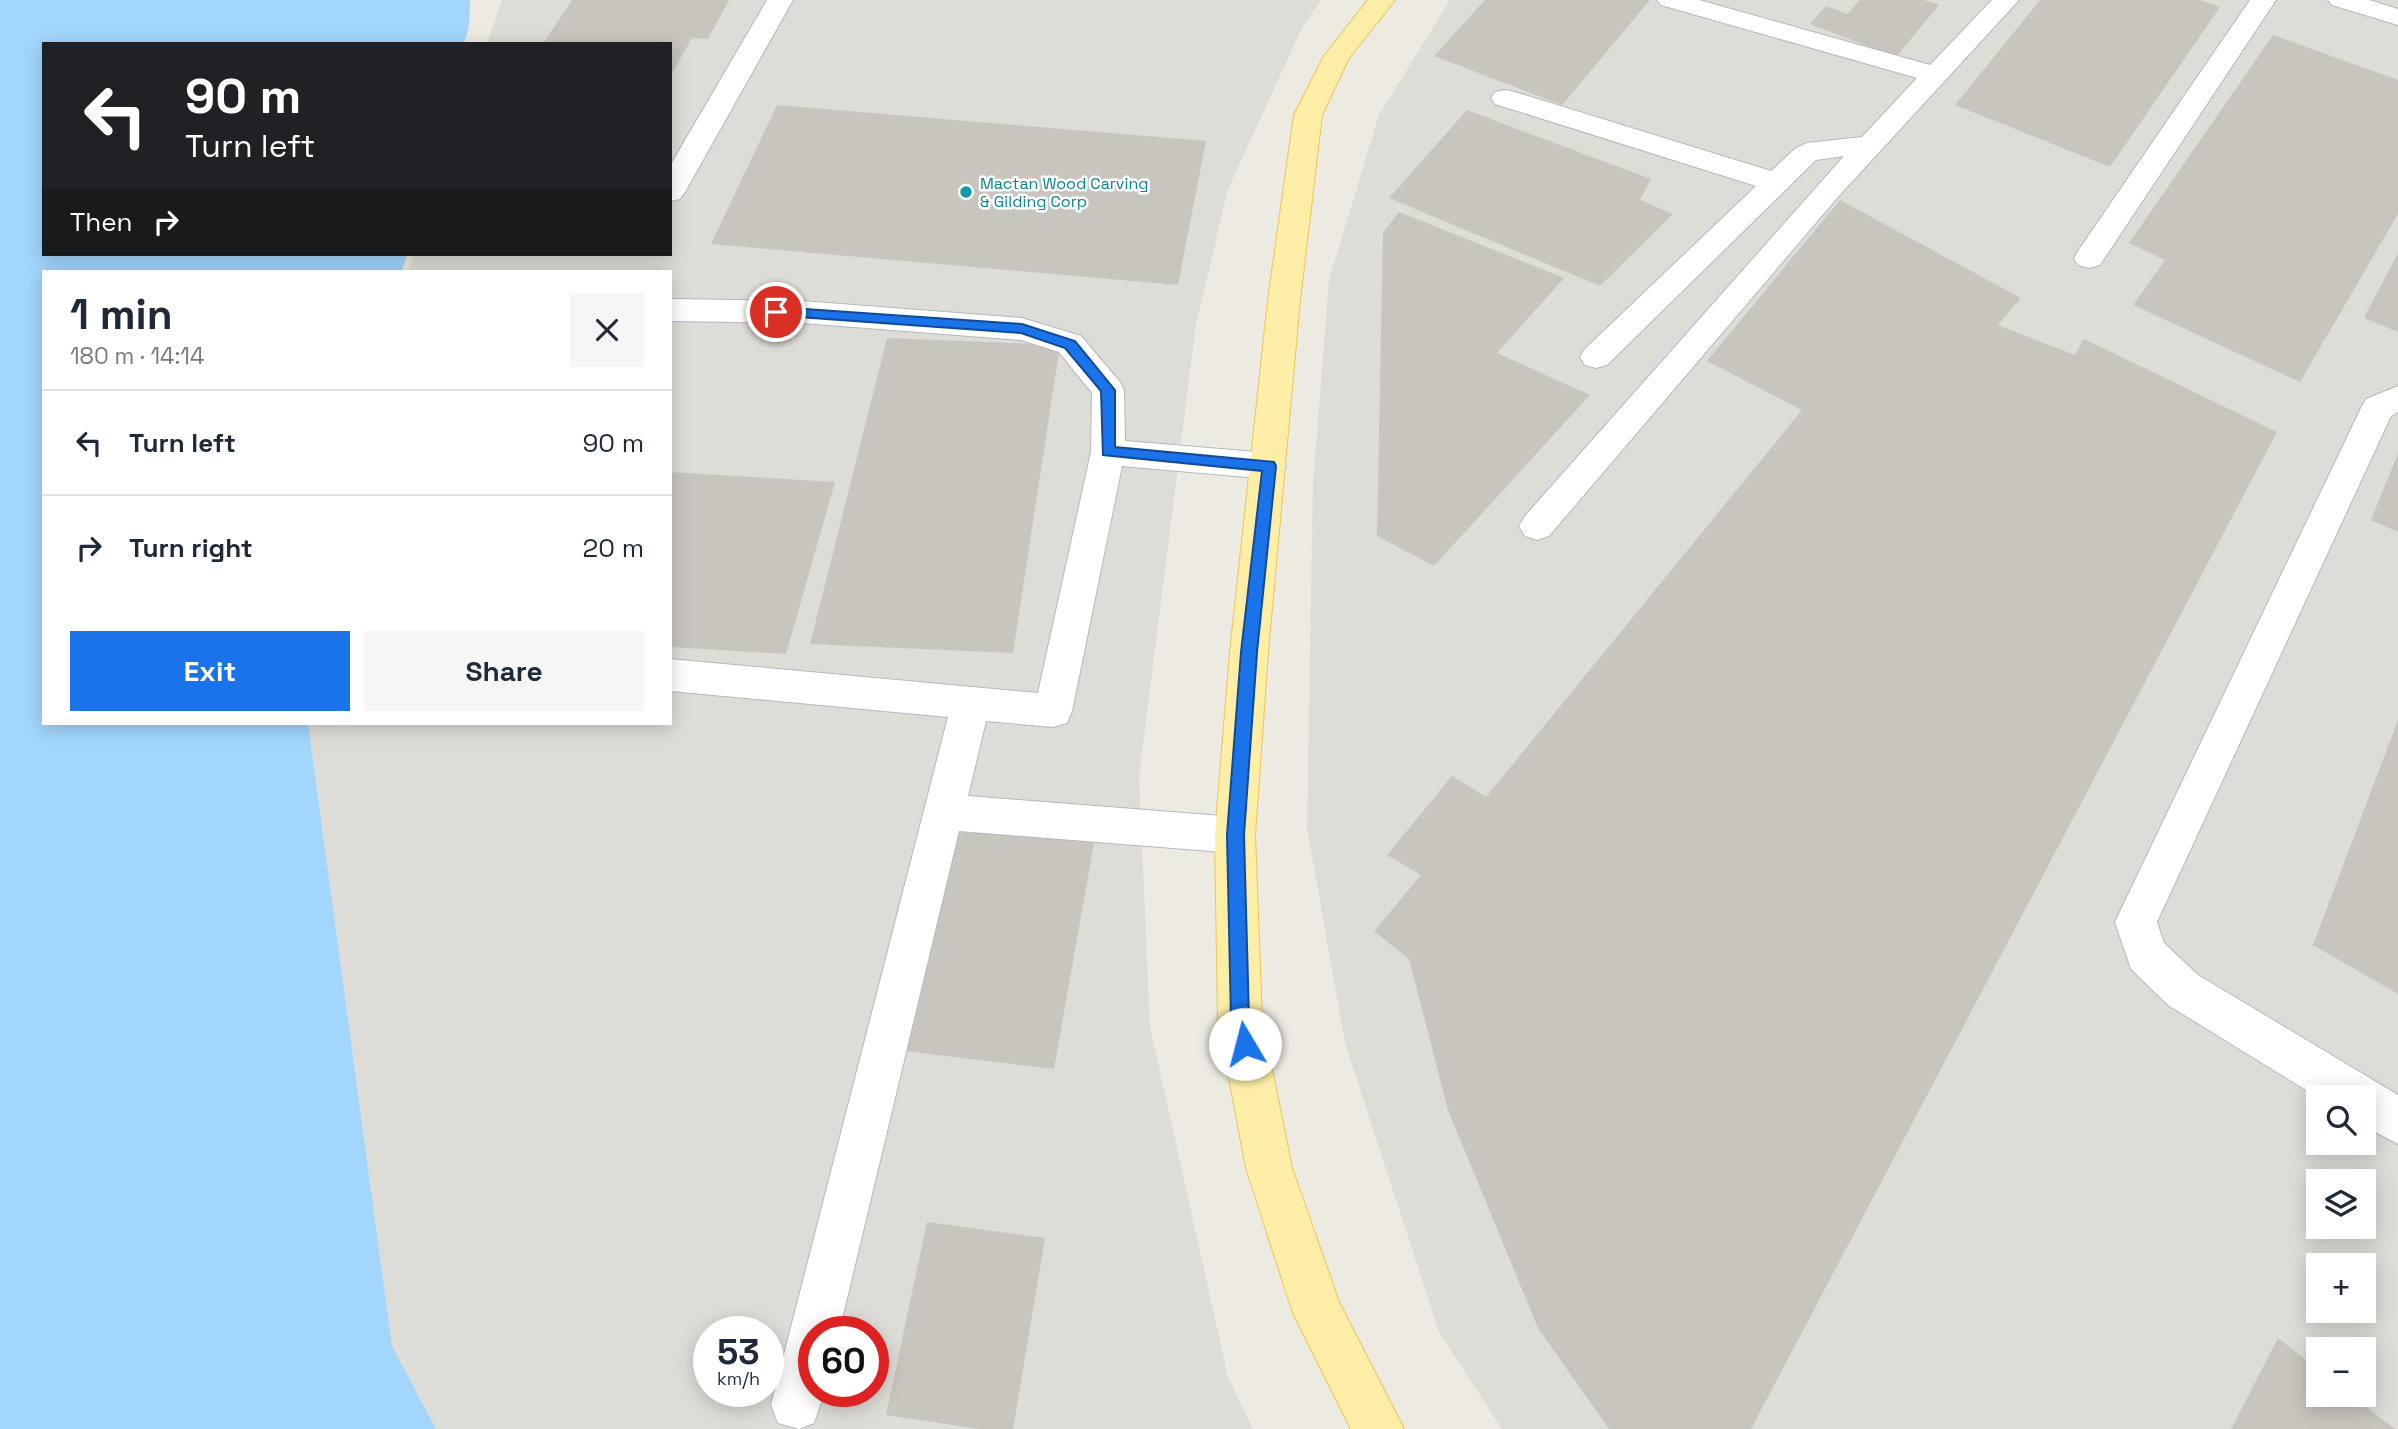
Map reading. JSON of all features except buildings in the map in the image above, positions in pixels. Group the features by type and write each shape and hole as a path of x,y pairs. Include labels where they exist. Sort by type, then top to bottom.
{"main road":[{"path":"1378,1429 1318,1313 1269,1168 1240,1020 1235,835 1249,652 1286,286 1308,115 1337,56 1382,0"}],"street":[{"path":"672,189 780,0"},
{"path":"1670,0 1935,75"},
{"path":"1537,526 1870,145 2006,0"},
{"path":"2089,258 2263,0"},
{"path":"2341,0 2398,17"},
{"path":"1505,98 1727,165 1776,183"},
{"path":"1596,357 1806,154 1818,149 1870,145"},
{"path":"672,310 802,312 1022,329 1070,344 1108,390 1108,452 1053,710 672,675"},
{"path":"2339,1085 2183,990 2146,956 2136,922 2378,408 2398,398"},
{"path":"1108,452 1269,466"},
{"path":"818,1316 971,702"},
{"path":"944,812 1235,835"},
{"path":"2376,1107 2398,1121"},
{"path":"796,1405 798,1397"}],"shaded area":[{"path":"502,0 1321,0 1302,28 1228,189 1196,324 1139,776 1150,1027 1228,1377 1253,1429 436,1429 392,1346 308,725 672,725 672,270 408,270 413,256 672,256 672,42 488,42"},
{"path":"1450,0 2398,0 2398,1429 1502,1429 1439,1332 1345,1043 1307,828 1313,484 1329,280 1379,115"}],"water":[{"path":"0,0 470,0 469,26 465,42 42,42 42,256 406,256 402,270 42,270 42,725 308,725 392,1346 436,1429 0,1429"}],"place":[{"name":"Mactan Wood Carving & Gilding Corp","path":"966,192"}],"route":[{"path":"776,312 1022,329 1070,344 1108,390 1108,452 1269,466 1249,652 1235,835 1240,1020 1245,1044"}]}
